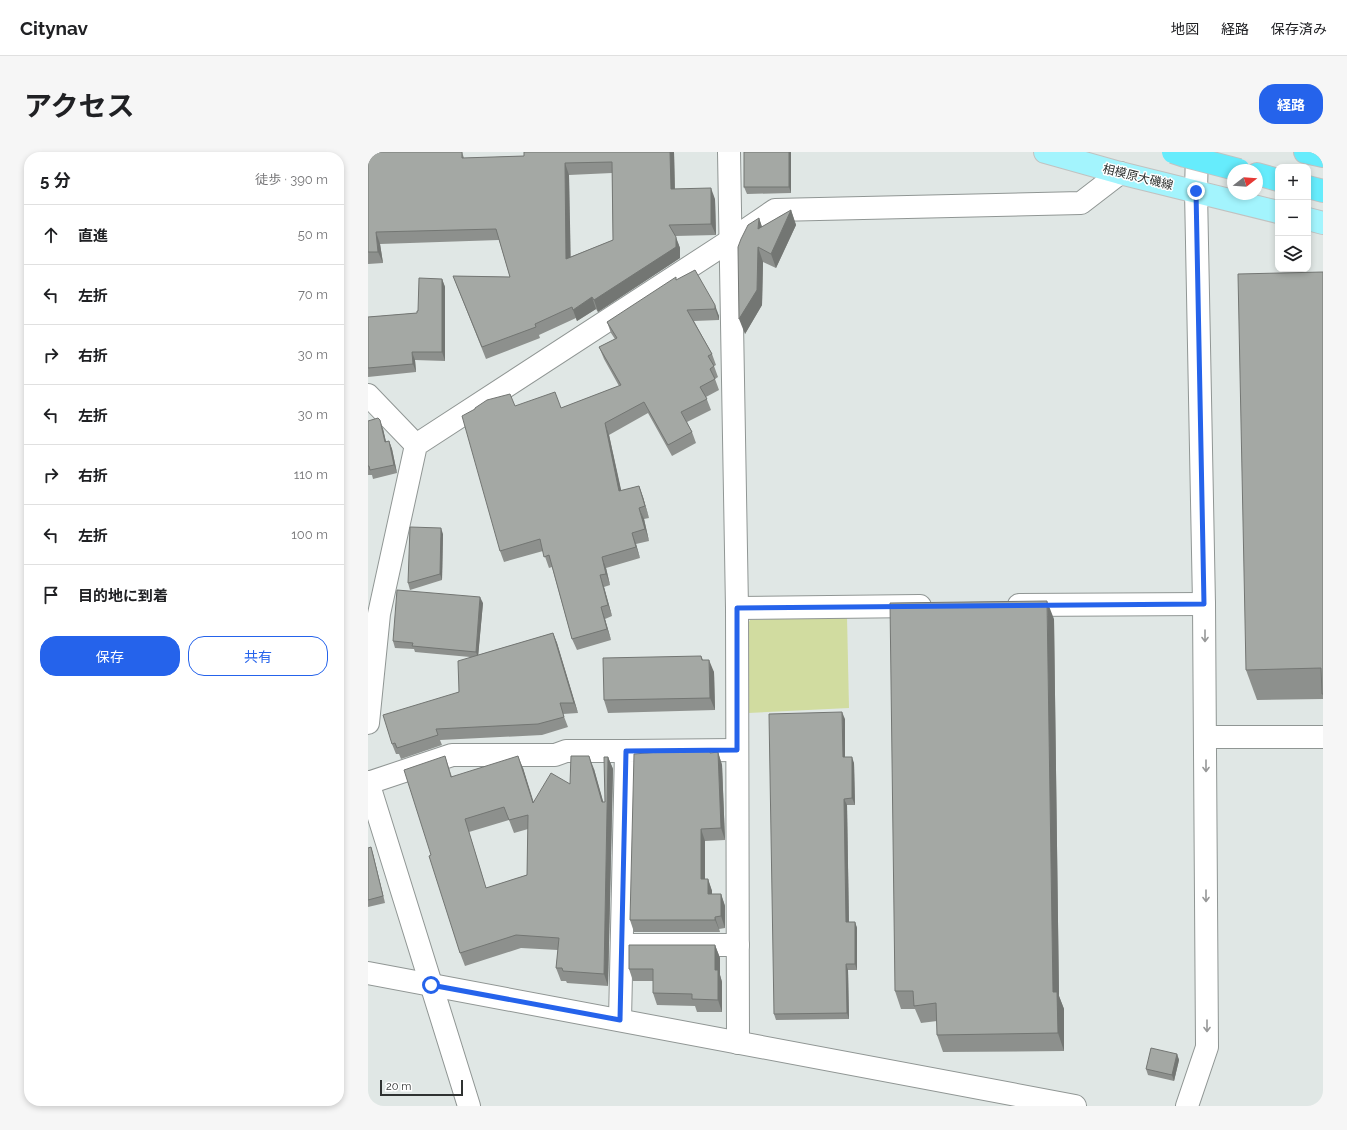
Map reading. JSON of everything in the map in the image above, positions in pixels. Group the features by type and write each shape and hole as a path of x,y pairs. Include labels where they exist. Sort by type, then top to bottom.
{"highway":[{"path":"1173,152 1227,167"},
{"path":"1305,152 1323,156"},
{"path":"1263,176 1275,179"},
{"path":"1311,188 1323,191"}],"main road":[{"name":"相模原大磯線","path":"1045,152 1120,173 1275,211"},
{"path":"1311,220 1323,223"}],"street":[{"path":"729,152 737,608 738,1043"},
{"path":"1187,1106 1207,1047 1206,738 1196,191 1197,152"},
{"path":"368,723 373,615 416,445 775,210 1081,203 1120,173"},
{"path":"368,395 416,445"},
{"path":"999,606 1204,604"},
{"path":"737,608 943,606"},
{"path":"1206,738 1323,737"},
{"path":"469,1106 368,783 452,755 555,755 566,751 737,750"},
{"path":"620,1020 626,751"},
{"path":"622,945 738,944"},
{"path":"368,973 1075,1106"}],"green space":[{"path":"847,616 849,708 748,713 747,626 750,620"}],"building":[{"path":"368,152 462,152 462,158 524,156 524,152 670,152 671,189 711,188 711,224 669,225 676,237 676,247 594,300 592,297 573,310 572,307 535,324 536,327 482,347 453,276 510,277 496,229 376,232 378,252 368,252","holes":["612,162 613,240 566,259 565,163"]},
{"path":"744,152 789,152 789,187 744,187"},
{"path":"791,210 771,254 758,247 757,290 739,319 738,247 741,239 748,225 759,218 758,229"},
{"path":"695,270 715,305 715,309 687,310 712,354 708,356 714,366 710,369 715,379 700,387 707,399 681,412 692,432 668,445 644,402 605,423 619,491 639,486 645,506 639,508 645,529 632,533 636,547 602,557 606,574 600,575 608,605 601,607 607,629 572,639 549,555 544,557 540,539 500,551 462,416 487,400 510,394 515,406 555,392 561,408 621,385 599,347 617,338 607,322 676,277 676,280"},
{"path":"1323,272 1322,694 1321,668 1246,670 1238,274"},
{"path":"419,278 442,279 442,352 412,352 413,364 368,368 368,317 417,313"},
{"path":"378,418 380,420 385,442 389,441 394,465 370,470 368,466 368,421"},
{"path":"410,527 441,528 440,574 408,583"},
{"path":"397,590 480,597 476,652 412,646 413,643 393,641"},
{"path":"1047,601 1053,992 1057,992 1058,1033 937,1035 936,1003 914,1006 913,991 895,991 890,603"},
{"path":"553,633 574,703 560,703 564,717 538,724 436,729 438,735 397,748 395,743 392,744 383,715 459,692 458,661"},
{"path":"701,656 702,660 709,660 710,698 604,700 603,658"},
{"path":"842,712 843,757 852,757 852,798 844,799 846,922 855,922 855,964 846,964 847,1013 774,1014 769,714"},
{"path":"710,750 710,753 718,752 721,828 701,829 701,879 708,879 708,894 721,894 721,916 715,917 715,920 630,920 634,754"},
{"path":"445,756 451,777 518,756 533,803 551,773 570,784 571,756 589,756 602,802 605,802 604,757 608,757 604,974 563,971 562,968 556,968 559,938 516,935 460,953 429,856 431,855 404,770","holes":["504,807 509,820 528,815 527,875 486,888 465,819"]},
{"path":"371,847 383,896 368,900 368,848"},
{"path":"629,945 715,945 715,970 718,970 718,1000 692,999 692,994 653,993 653,969 629,969"},
{"path":"1151,1048 1177,1054 1172,1075 1146,1069"}],"route":[{"path":"431,985 620,1020 626,751 737,750 737,608 1204,604 1196,191"}]}
